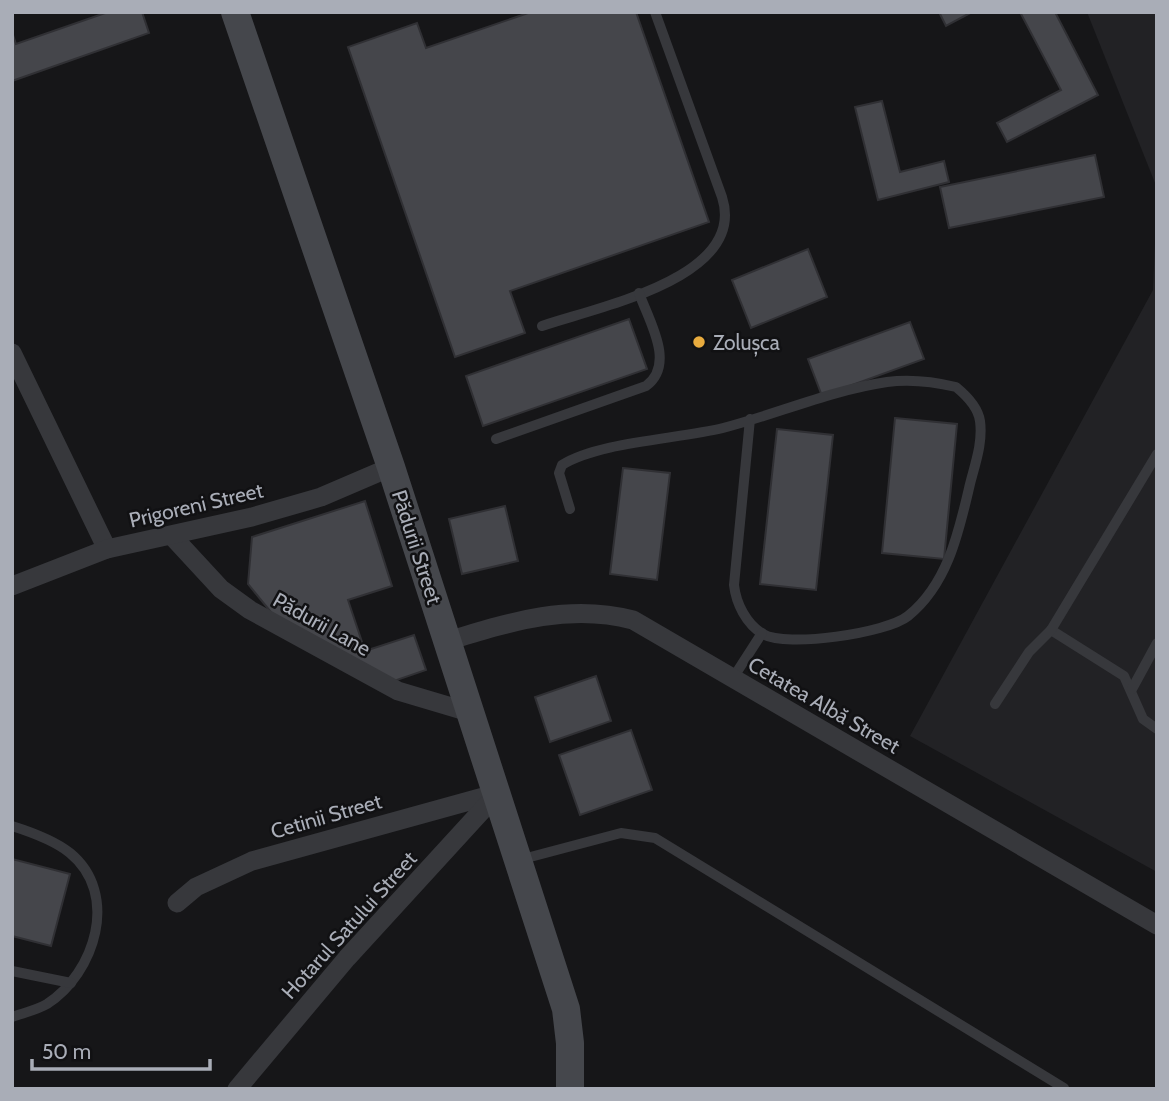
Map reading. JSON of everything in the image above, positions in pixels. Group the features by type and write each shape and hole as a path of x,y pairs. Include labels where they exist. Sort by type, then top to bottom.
{"main road":[{"name":"Pădurii Street","path":"235,12 391,467 498,793 566,1009 573,1082"}],"street":[{"path":"12,353 107,549"},
{"name":"Prigoreni Street","path":"12,586 107,549 173,536 321,497 391,467"},
{"name":"Pădurii Lane","path":"173,536 221,589 250,610 398,691 472,713"},
{"name":"Cetatea Albă Street","path":"448,641 540,616 574,611 608,614 633,621 1157,925"},
{"name":"Cetinii Street","path":"177,903 197,887 252,861 498,793"},
{"name":"Hotarul Satului Street","path":"237,1089 347,958 498,793"}],"lane":[{"path":"542,326 668,282 703,262 721,238 727,221 722,197 655,12"},
{"path":"496,439 646,386 653,380 659,373 661,360 639,293"},
{"path":"570,509 559,473 566,462 611,449 691,435 889,381 956,387 975,407 980,420 980,445 955,545 937,580 907,617 891,625 861,632 785,638 762,634 738,604 734,585 750,419"},
{"path":"995,704 1015,670 1051,630 1157,454"},
{"path":"1051,630 1124,676 1143,719 1157,729"},
{"path":"733,678 762,634"},
{"path":"1132,689 1157,643"},
{"path":"12,825 70,853 85,870 100,910 88,958 71,983 46,1005 12,1017"},
{"path":"519,860 621,833 654,838 1064,1088"},
{"path":"12,971 71,983"}],"shaded area":[{"path":"1087,12 1157,12 1157,188"},
{"path":"1157,194 1157,872 910,736 1153,290"}],"building":[{"path":"108,12 142,12 149,33 12,81 12,32 16,44"},
{"path":"531,12 636,12 709,222 510,291 525,333 455,357 348,47 417,23 426,48"},
{"path":"939,12 972,12 946,26"},
{"path":"1020,12 1055,12 1098,95 1007,142 997,123 1061,90"},
{"path":"882,101 900,172 944,161 949,182 878,200 855,107"},
{"path":"1095,155 1104,197 949,228 940,187"},
{"path":"808,249 827,297 751,328 732,280"},
{"path":"629,319 647,369 483,426 466,376"},
{"path":"910,322 924,359 822,396 808,359"},
{"path":"895,418 957,424 944,559 882,553"},
{"path":"777,429 833,435 816,590 760,584"},
{"path":"623,468 670,473 657,580 610,574"},
{"path":"365,501 392,586 348,600 365,651 414,635 426,670 394,681 279,622 248,584 252,537"},
{"path":"505,506 518,561 462,574 449,519"},
{"path":"596,676 611,721 550,742 535,697"},
{"path":"631,730 652,790 580,815 559,755"},
{"path":"12,859 70,874 51,946 12,936"}],"place":[{"name":"Zolușca","path":"699,342"}]}
